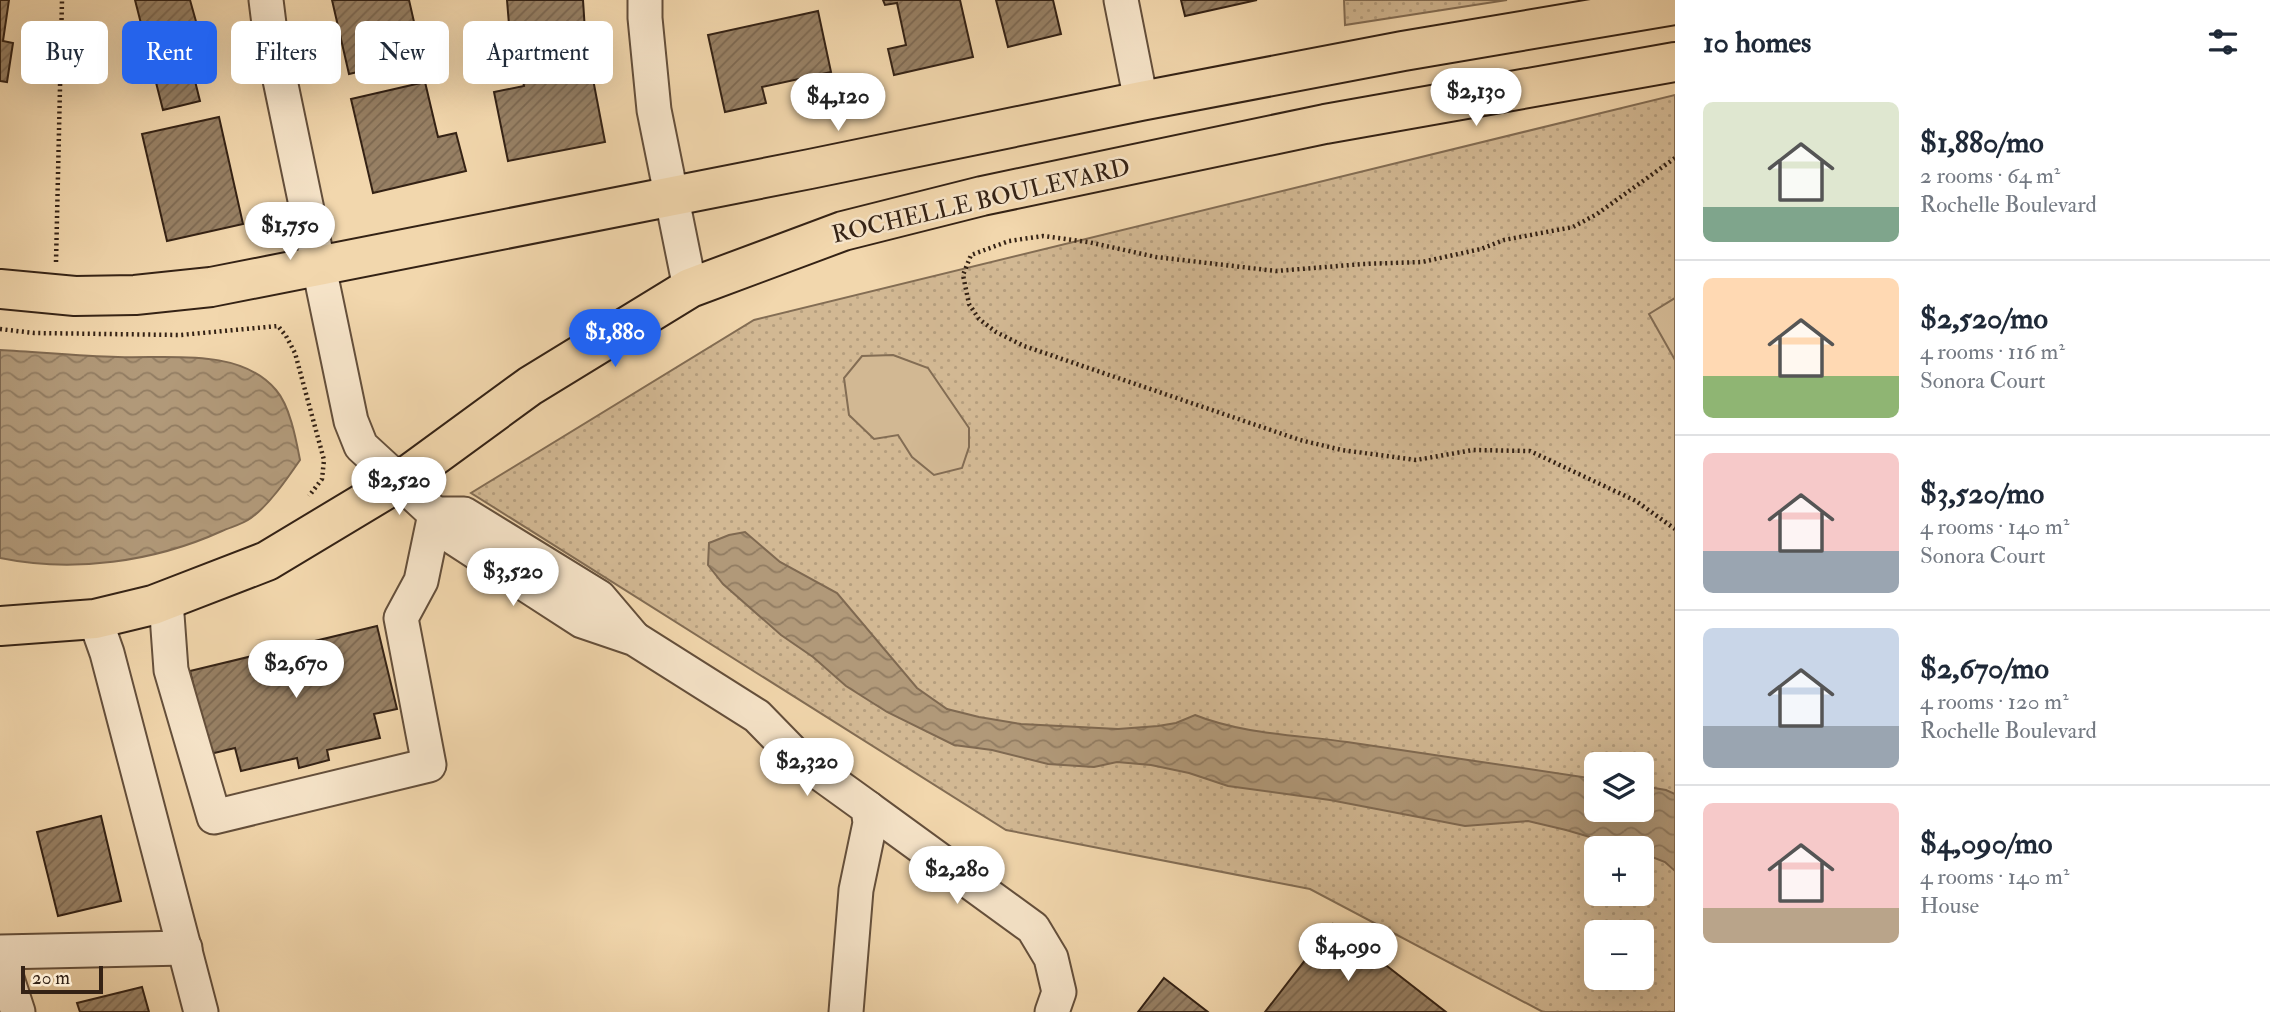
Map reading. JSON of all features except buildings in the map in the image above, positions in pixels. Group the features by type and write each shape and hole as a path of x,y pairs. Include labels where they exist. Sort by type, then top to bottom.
{"main road":[{"path":"0,289 75,296 135,295 211,287 1141,101 1403,51 1675,5"},
{"name":"ROCHELLE BOULEVARD","path":"0,626 95,619 166,601 267,561 400,481 530,386 690,288 843,231 982,196 1325,124 1675,62"}],"street":[{"path":"266,0 270,32 351,421 361,446 435,514 454,538 582,621 635,639 757,716 796,756 1034,928 1051,958 1059,992 1052,1012"},
{"path":"645,0 654,110 690,288"},
{"path":"1121,0 1141,101"},
{"path":"166,601 171,670 214,817 429,765 401,618 421,581 435,514"},
{"path":"95,619 107,653 201,1012"},
{"path":"846,1012 856,890 870,824 868,808"},
{"path":"18,1012 2,966 185,948"}],"path":[{"path":"56,267 62,0"},
{"path":"1675,158 1597,214 1573,227 1504,240 1481,249 1422,262 1276,271 1156,257 1098,244 1043,236 1009,241 971,255 963,275 969,304 979,320 1024,346 1300,440 1342,450 1416,460 1473,450 1530,451 1636,501 1675,529"},
{"path":"0,329 34,333 180,335 278,326 295,353 324,460 322,479 308,497"}],"shaded area":[{"path":"1344,0 1507,0 1345,25"},
{"path":"1675,95 1675,1012 1543,1012 1310,889 1006,830 471,493 754,320"},
{"path":"1675,298 1675,360 1649,314"},
{"path":"893,355 928,368 969,428 969,447 962,468 934,475 912,457 898,435 874,439 849,415 844,378 862,356"}],"water":[{"path":"0,350 202,358 243,367 261,376 281,397 292,423 300,460 258,513 241,524 196,542 113,562 56,564 0,558"},
{"path":"745,532 780,562 837,593 917,688 947,709 1021,724 1118,729 1176,723 1195,715 1251,730 1584,777 1584,822 1654,822 1654,788 1666,790 1675,794 1675,871 1665,862 1654,858 1654,836 1587,836 1528,821 1465,826 1330,800 1228,786 1189,773 1151,765 1117,762 1094,767 1048,764 992,750 954,745 887,712 846,686 813,657 781,635 723,584 708,565 709,543"}]}
